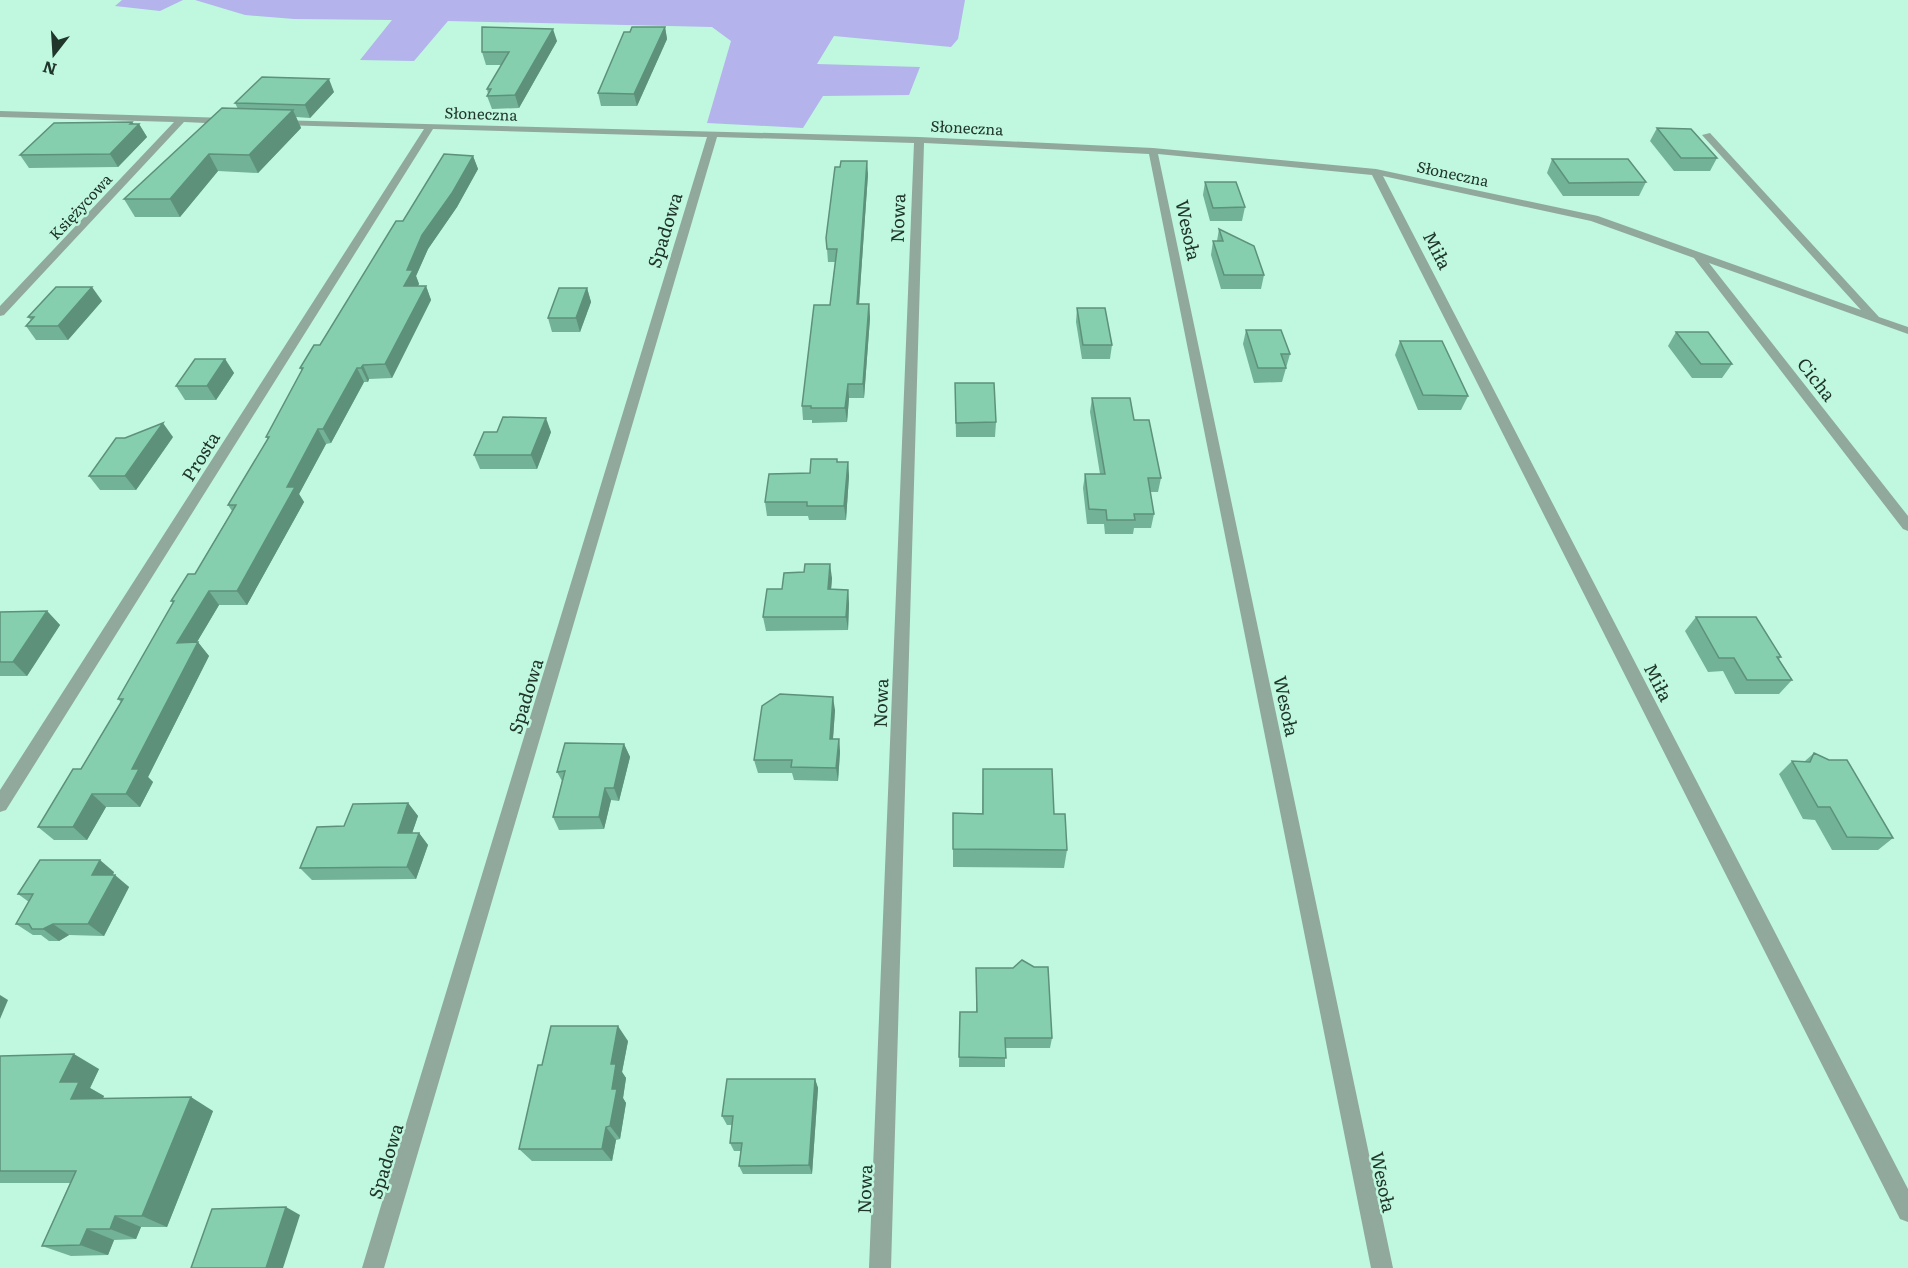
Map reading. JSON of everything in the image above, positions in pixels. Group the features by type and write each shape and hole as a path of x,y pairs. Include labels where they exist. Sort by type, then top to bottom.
{"street":[{"path":"0,114 234,121"},
{"name":"Księżycowa","path":"0,313 182,120"},
{"name":"Słoneczna","path":"269,122 920,140 1153,151 1376,172 1594,218 1908,331"},
{"name":"Prosta","path":"0,806 430,127"},
{"name":"Spadowa","path":"373,1268 713,134"},
{"path":"1707,135 1876,320"},
{"name":"Nowa","path":"880,1268 920,140"},
{"name":"Wesoła","path":"1153,151 1382,1268"},
{"name":"Miła","path":"1376,172 1908,1211"},
{"name":"Cicha","path":"1697,255 1908,526"}],"shaded area":[{"path":"122,0 183,0 160,11 115,6"},
{"path":"195,0 965,0 958,39 951,47 834,36 817,64 920,67 909,95 823,96 803,128 707,123 731,41 712,27 448,21 414,61 360,60 392,20 294,19 245,15"}],"building":[{"path":"482,27 553,29 515,95 487,96 491,89 487,89 509,52 482,52"},
{"path":"632,27 665,27 634,94 598,93 624,32 630,32"},
{"path":"262,77 329,79 305,105 235,103"},
{"path":"222,108 293,110 249,155 209,154 170,199 124,199"},
{"path":"132,122 130,124 139,124 110,154 20,155 54,123"},
{"path":"1657,128 1691,129 1717,158 1681,158"},
{"path":"444,154 473,156 452,193 422,235 407,270 413,270 404,286 426,286 385,364 363,365 357,368 323,429 318,429 287,487 295,487 237,591 209,591 177,643 198,642 132,769 139,769 126,794 92,794 73,827 38,827 73,769 81,769 123,699 118,699 174,601 171,601 188,574 195,574 236,505 228,505 269,437 266,437 303,368 300,368 314,345 320,345 396,221 403,221"},
{"path":"1552,159 1628,159 1646,182 1569,183"},
{"path":"841,161 867,161 857,304 869,304 863,384 848,384 845,408 811,408 811,406 802,406 814,305 830,305 837,249 827,249 826,238 835,167 840,167"},
{"path":"1205,182 1236,182 1245,207 1213,208"},
{"path":"1219,229 1254,246 1264,275 1224,275 1213,241 1223,241"},
{"path":"56,287 92,287 58,326 26,326 34,317 28,317"},
{"path":"559,288 587,288 576,318 548,318"},
{"path":"1077,308 1105,308 1112,345 1083,345"},
{"path":"1246,330 1281,330 1290,354 1281,354 1286,368 1258,368"},
{"path":"1676,332 1708,332 1732,364 1701,364"},
{"path":"1400,341 1442,341 1468,396 1423,395"},
{"path":"195,359 225,359 207,386 176,386"},
{"path":"955,383 994,383 996,422 956,423"},
{"path":"1092,398 1130,398 1134,420 1149,420 1161,478 1148,478 1154,514 1134,514 1135,520 1107,520 1106,510 1089,509 1085,474 1105,474"},
{"path":"503,417 546,418 531,455 474,455 484,432 497,432"},
{"path":"163,423 125,476 89,476 116,438 125,438"},
{"path":"811,459 837,459 837,462 848,462 844,506 807,506 807,502 765,502 769,474 810,473"},
{"path":"805,564 830,564 828,589 848,590 846,617 763,617 767,589 782,589 784,573 804,572"},
{"path":"47,611 13,662 0,662 0,612"},
{"path":"1696,617 1756,617 1781,657 1777,657 1792,680 1747,680 1734,658 1719,658"},
{"path":"780,694 833,697 830,739 839,739 836,768 791,767 792,760 754,760 762,706"},
{"path":"565,743 624,744 614,788 605,788 599,817 553,817 565,771 557,772"},
{"path":"1814,753 1829,760 1847,760 1893,838 1847,837 1830,807 1818,807 1792,761 1810,762"},
{"path":"983,769 1052,769 1054,814 1065,814 1067,850 953,849 953,813 983,814"},
{"path":"408,803 398,833 419,833 407,867 300,868 317,827 344,826 353,804"},
{"path":"40,860 100,860 92,875 115,875 88,924 53,924 43,929 32,929 29,924 16,924 33,894 18,894"},
{"path":"1022,960 1034,967 1048,967 1052,1038 1005,1038 1006,1058 959,1057 960,1012 977,1012 976,968 1013,968"},
{"path":"551,1026 618,1026 611,1064 616,1064 612,1089 617,1089 610,1126 606,1127 602,1149 519,1149 538,1065 542,1065"},
{"path":"74,1054 60,1082 79,1082 71,1099 191,1097 142,1216 115,1216 110,1229 87,1229 80,1245 42,1246 76,1171 0,1171 0,1056"},
{"path":"727,1079 815,1079 809,1165 739,1166 742,1143 730,1143 733,1116 722,1116"},
{"path":"286,1207 266,1268 191,1268 212,1209"}]}
